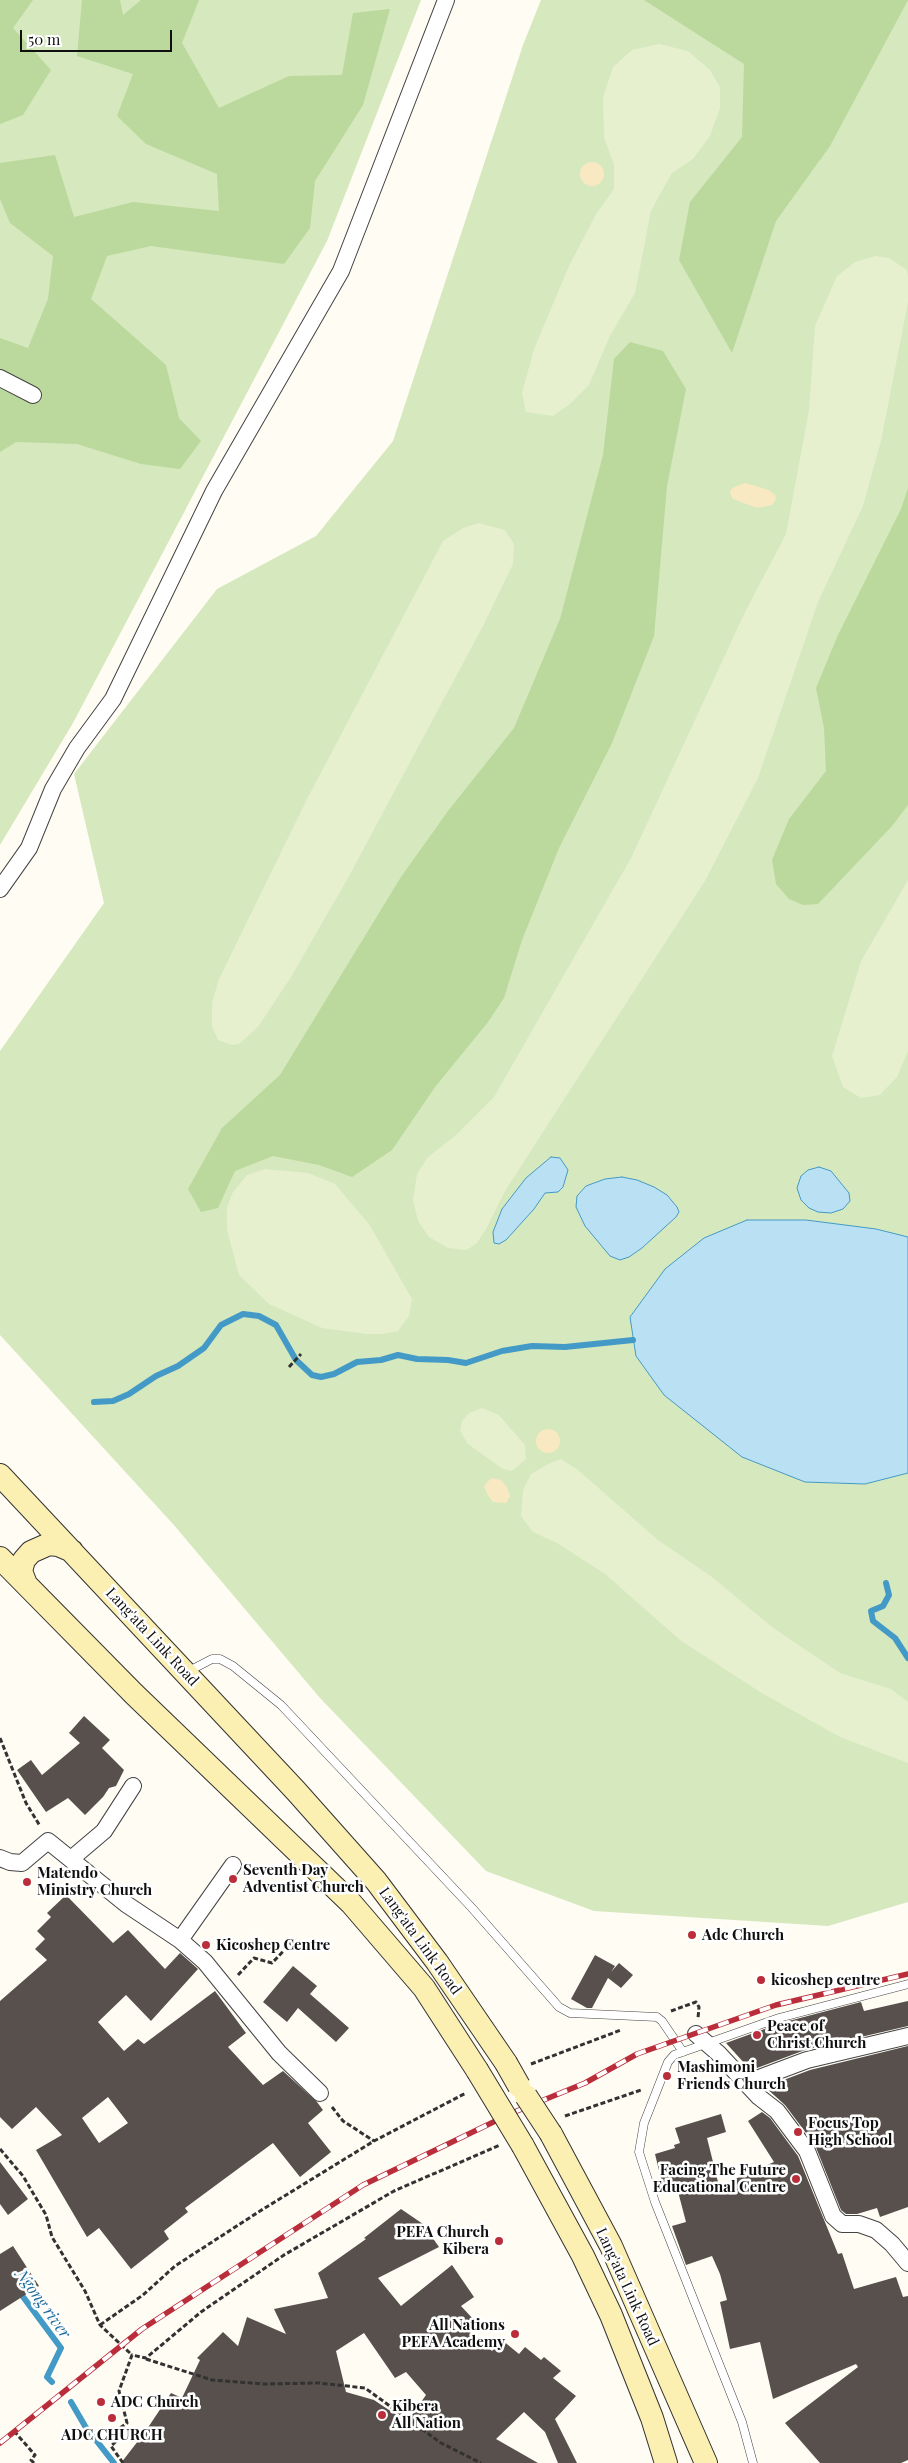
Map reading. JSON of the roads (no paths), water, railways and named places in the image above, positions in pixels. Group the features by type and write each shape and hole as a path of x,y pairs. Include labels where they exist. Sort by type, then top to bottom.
{"main road":[{"name":"Lang'ata Link Road","path":"0,1474 376,1881 516,2064 526,2096 556,2126 706,2463"},
{"path":"26,1584 21,1571 24,1560 31,1552 49,1544 58,1545 72,1551"},
{"name":"Lang'ata Link Road","path":"0,1558 134,1694 352,1903 424,1988 476,2080 583,2256 611,2315 649,2409 666,2463"}],"street":[{"path":"0,889 29,848 58,781 77,748 112,699 214,491 341,271 446,0"},
{"path":"0,378 33,395"},
{"path":"70,1859 104,1831 133,1786"},
{"path":"0,1858 10,1862 22,1863 48,1841 126,1904 180,1940 205,1962 279,2053 320,2093"},
{"path":"180,1940 234,1865"},
{"path":"746,2083 807,2060 908,2036"},
{"path":"702,2039 776,2111 807,2151 833,2216 842,2224 859,2224 876,2230 892,2244 908,2263"}],"lane":[{"path":"185,1673 212,1659 220,1659 233,1666 281,1705 472,1908 559,2008 570,2013 656,2017 662,2021 683,2052"},
{"path":"753,2463 742,2422 655,2202 638,2152 644,2123 662,2077 674,2055 683,2052 702,2039 908,1984"}],"water":[{"path":"551,1157 560,1158 568,1170 563,1187 558,1192 545,1193 534,1209 506,1240 499,1244 494,1243 493,1232 502,1209 526,1178"},
{"path":"819,1167 831,1171 849,1193 850,1201 843,1209 831,1213 818,1212 809,1208 801,1200 797,1188 801,1176 808,1170"},
{"path":"622,1177 637,1180 654,1187 667,1195 679,1212 642,1248 629,1257 620,1260 610,1256 585,1226 576,1207 577,1196 586,1186 605,1179"},
{"path":"747,1220 806,1220 876,1229 908,1237 908,1473 865,1484 805,1482 742,1457 664,1395 636,1356 630,1317 665,1269 704,1238"}],"waterway":[{"path":"94,1402 113,1401 129,1394 156,1376 178,1366 204,1348 221,1325 243,1314 259,1316 276,1325 296,1360 312,1375 321,1377 334,1374 357,1362 381,1360 398,1355 417,1359 448,1360 466,1363 502,1351 532,1346 565,1347 633,1340"},
{"path":"886,1583 889,1595 883,1606 871,1611 873,1621 895,1638 908,1658"},
{"name":"Ngong river","path":"18,2290 61,2348 47,2377 52,2382"},
{"name":"Ngong river","path":"71,2402 85,2426 114,2463"}],"railway":[{"path":"0,2443 142,2329 363,2185 512,2113 585,2083 637,2054 776,2005 908,1974"}],"place":[{"name":"Seventh Day Adventist Church","path":"233,1879"},
{"name":"Matendo Ministry Church","path":"27,1882"},
{"name":"Adc Church","path":"692,1935"},
{"name":"Kicoshep Centre","path":"206,1945"},
{"name":"kicoshep centre","path":"761,1980"},
{"name":"Peace of Christ Church","path":"757,2035"},
{"name":"Mashimoni Friends Church","path":"667,2076"},
{"name":"Focus Top High School","path":"798,2132"},
{"name":"Facing The Future Educational Centre","path":"796,2179"},
{"name":"PEFA Church Kibera","path":"499,2241"},
{"name":"All Nations PEFA Academy","path":"515,2334"},
{"name":"ADC Church","path":"101,2402"},
{"name":"Kibera All Nation","path":"382,2415"},
{"name":"ADC CHURCH","path":"112,2418"}]}
